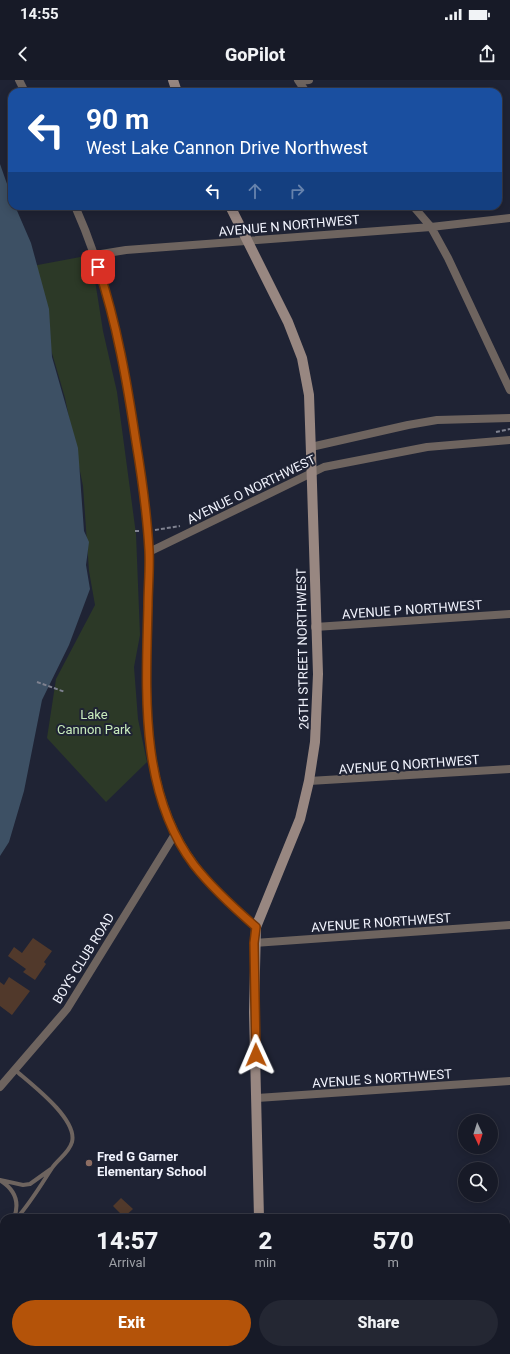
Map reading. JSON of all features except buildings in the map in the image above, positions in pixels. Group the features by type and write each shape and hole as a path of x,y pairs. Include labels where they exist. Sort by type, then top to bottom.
{"street":[{"path":"299,81 310,80"},
{"path":"77,210 94,255 111,308 125,370 144,491 149,552 147,680 150,738 157,783 175,834 194,864 220,894 256,927"},
{"name":"26TH STREET NORTHWEST","path":"232,210 288,322 302,358 309,395 312,473 318,710 316,742 310,781 298,827 256,927 254,943 259,1214"},
{"path":"416,210 431,227 448,258 510,390"},
{"name":"AVENUE N NORTHWEST","path":"94,255 134,249 431,227 510,218"},
{"path":"311,447 437,420 510,418"},
{"name":"AVENUE O NORTHWEST","path":"149,552 324,467 405,450 510,440"},
{"name":"AVENUE P NORTHWEST","path":"315,627 510,614"},
{"name":"AVENUE Q NORTHWEST","path":"310,781 510,769"},
{"name":"BOYS CLUB ROAD","path":"0,1086 67,1009 175,834"},
{"name":"AVENUE R NORTHWEST","path":"254,943 510,925"},
{"name":"AVENUE S NORTHWEST","path":"257,1098 510,1081"}],"lane":[{"path":"0,1180 23,1185 30,1184 52,1168 66,1153 72,1141 71,1127 54,1105 15,1070"},
{"path":"19,1214 48,1178 52,1168"},
{"path":"0,1180 8,1185 14,1193 17,1202 16,1214"}],"path":[{"path":"37,682 65,692"}],"green space":[{"name":"Lake Cannon Park","path":"91,255 103,331 117,392 136,534 140,635 134,667 138,719 147,762 106,802 47,738 56,679 95,605 89,571 83,486 65,398 27,267"}],"water":[{"path":"0,164 8,187 8,210 17,210 31,243 49,309 52,357 78,448 84,531 89,542 86,565 90,589 69,645 42,700 24,791 9,842 0,856"}],"place":[{"name":"Fred G Garner Elementary School","path":"89,1163"}],"route":[{"path":"98,267 110,302 116,326 125,370 144,491 149,552 147,680 152,761 162,799 175,834 194,864 220,894 256,927 254,943 254,1012 256,1055"}]}
